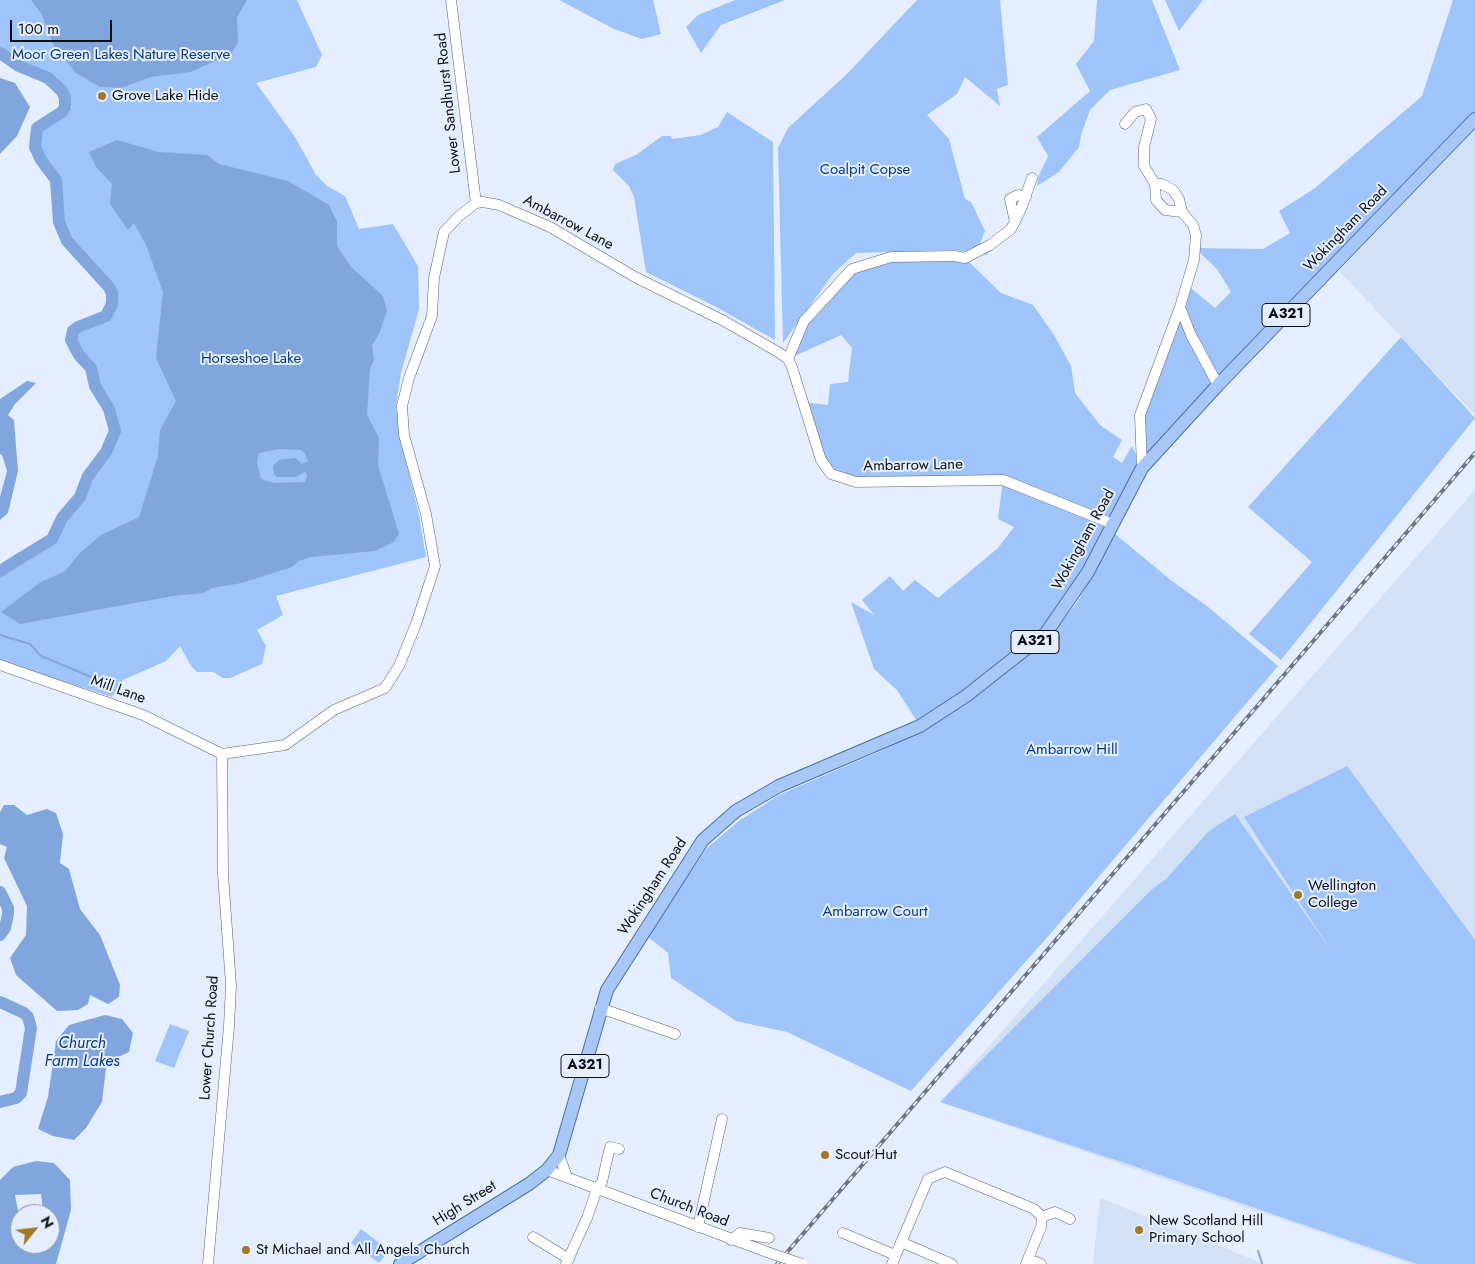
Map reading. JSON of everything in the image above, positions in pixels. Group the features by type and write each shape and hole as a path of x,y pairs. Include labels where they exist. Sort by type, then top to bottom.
{"main road":[{"name":"Wokingham Road","path":"547,1170 559,1155 566,1138 600,1008 608,990 702,840 736,811 779,786 910,731 966,696 1046,633 1078,589 1142,468 1218,385 1475,119"},
{"name":"High Street","path":"400,1264 528,1184 547,1170"}],"street":[{"name":"Lower Sandhurst Road","path":"451,0 476,203"},
{"path":"1125,124 1135,112 1146,109 1151,120 1144,147 1144,166 1155,184 1156,200 1165,210 1182,212"},
{"path":"788,359 804,321 852,269 891,257 955,256 965,258 990,245 1011,229 1015,222 1010,198 1018,195 1026,197 1032,178"},
{"path":"1142,468 1140,415 1180,307 1194,260 1196,235 1193,225 1182,212 1179,199 1173,190 1162,184 1155,184"},
{"name":"Ambarrow Lane","path":"476,203 483,202 499,205 550,227 635,277 739,329 788,359 822,460 831,474 856,482 1003,480 1113,524"},
{"path":"222,754 285,744 334,710 385,688 399,666 416,624 435,566 426,514 404,435 402,406 409,378 432,316 434,278 444,232 463,212 476,203"},
{"path":"1180,307 1191,335 1218,385"},
{"name":"Mill Lane","path":"0,665 143,715 222,754"},
{"name":"Lower Church Road","path":"208,1264 231,985 223,874 222,754"},
{"path":"600,1008 675,1034"},
{"path":"698,1227 722,1119"},
{"path":"532,1237 568,1262 597,1189 602,1182 610,1147 619,1149"},
{"path":"559,1155 567,1177"},
{"name":"Church Road","path":"547,1170 731,1240 802,1264"},
{"path":"843,1233 893,1260 928,1179 944,1172 1034,1209 1042,1217 1042,1227 1027,1261 1041,1264"},
{"path":"1042,1217 1055,1212 1070,1219"},
{"path":"731,1240 740,1233 769,1238"},
{"path":"901,1242 952,1264"}],"shaded area":[{"path":"1475,129 1475,415 1339,271"},
{"name":"Wellington College","path":"1475,490 1475,1264 1411,1264 940,1102"},
{"name":"New Scotland Hill Primary School","path":"1100,1198 1264,1264 1093,1264"}],"green space":[{"name":"Horseshoe Lake","path":"0,0 297,0 322,55 316,67 256,83 295,137 316,175 327,186 345,196 359,229 393,224 418,266 419,309 401,373 396,406 400,437 419,515 426,557 276,596 283,615 257,630 266,646 262,664 230,678 223,678 213,672 197,672 191,666 180,646 166,661 123,680 112,697 0,661 0,569 7,562 48,540 61,517 78,496 87,475 104,451 113,431 108,410 93,387 90,369 77,356 69,340 71,331 77,325 104,316 110,304 110,294 72,252 61,233 55,207 54,180 39,162 32,147 34,127 60,109 72,108 52,74 21,65 0,53"},
{"path":"559,0 653,0 661,34 642,39 614,29"},
{"path":"735,0 785,0 721,25 701,53 686,27 698,15"},
{"name":"Coalpit Copse","path":"917,0 1000,0 1008,85 997,89 1000,106 965,77 957,94 927,115 949,139 965,199 971,202 985,231 980,244 988,255 954,250 856,253 833,274 783,343 778,148 788,128 846,75"},
{"path":"1097,0 1152,0 1180,70 1110,90 1090,110 1081,135 1079,147 1059,172 1037,186 1039,175 1048,156 1037,137 1090,91 1076,64 1094,41"},
{"path":"1165,0 1203,0 1179,31"},
{"path":"1453,0 1475,0 1475,119 1142,468 1046,633 920,726 897,690 874,669 851,602 874,615 862,600 890,576 903,591 915,580 938,598 998,548 1014,527 998,519 1003,480 856,482 831,474 803,402 828,405 830,384 848,382 852,348 841,335 788,359 804,321 852,269 891,257 965,258 1001,293 1033,305 1054,335 1071,366 1075,393 1100,425 1122,440 1113,457 1122,463 1132,446 1141,466 1140,415 1186,284 1215,308 1231,292 1217,269 1195,248 1263,249 1290,233 1279,211 1315,188 1422,96"},
{"path":"727,112 773,142 775,340 718,308 646,272 634,197 629,186 613,170 615,164 636,155 662,136 671,136 672,139 701,135 718,127"},
{"path":"1401,337 1475,418 1281,660 1249,634 1312,562 1248,507"},
{"path":"1115,534 1172,581 1207,606 1278,666 1051,933 911,1091 787,1032 736,1021 671,978 668,953 647,936 707,848 739,821 779,795 883,750 927,726 1050,637 1078,601"},
{"name":"Wellington College","path":"1347,766 1475,940 1475,1264 1417,1264 1134,1166 940,1102 1151,890 1166,879 1209,831 1235,814 1330,949 1244,817"},
{"path":"170,1024 189,1031 174,1068 155,1061"},
{"path":"361,1229 389,1250 379,1263 351,1243"}],"water":[{"path":"31,0 247,0 237,17 238,42 232,53 191,72 151,77 121,88 100,87 76,73 54,46 41,13"},
{"path":"0,78 15,83 30,107 17,136 0,154"},
{"name":"Horseshoe Lake","path":"117,140 159,152 207,155 219,164 288,181 329,205 337,222 337,246 351,267 383,296 387,311 379,334 372,345 374,360 370,369 367,415 379,438 378,465 399,534 394,542 375,551 311,557 299,561 292,567 242,583 212,588 204,593 173,596 20,624 1,612 41,582 65,571 80,553 101,535 139,517 158,456 160,430 176,401 156,358 163,292 146,245 134,223 128,230 110,204 112,184 96,167 89,152","holes":["279,449 301,450 305,453 308,461 302,464 295,458 279,460 273,466 274,474 277,477 296,477 306,471 305,482 274,483 261,479 257,462 259,453"]},
{"path":"27,381 36,383 15,404 8,415 14,420 18,471 8,513 0,520 0,497 7,471 0,454 0,399"},
{"path":"4,805 14,805 27,815 47,809 56,813 63,834 60,863 69,869 80,909 100,935 120,985 119,997 108,1004 90,995 88,1004 78,1010 57,1011 16,975 10,958 26,935 27,906 4,858 7,847 0,844 0,812"},
{"name":"Church Farm Lakes","path":"105,1015 122,1019 133,1033 129,1052 114,1059 106,1068 102,1102 86,1128 74,1140 53,1136 38,1129 48,1097 56,1041 69,1025"},
{"path":"36,1161 54,1163 70,1180 71,1210 60,1250 60,1204 42,1204 41,1194 15,1195 17,1204 10,1204 10,1254 59,1254 56,1264 0,1264 0,1180 13,1167"}],"waterway":[{"path":"0,53 19,66 48,78 62,91 65,98 65,107 62,112 37,128 35,147 41,160 56,180 59,222 67,241 109,287 112,293 112,304 106,316 78,327 73,331 71,340 79,355 91,368 95,386 109,409 115,431 106,452 88,476 80,497 62,518 52,539 0,571"},
{"path":"0,635 30,644 41,656 94,678"},
{"path":"0,892 8,908 5,928 0,935"},
{"path":"0,1002 24,1013 28,1017 31,1028 21,1093 16,1098 0,1102"},
{"path":"1258,1251 1262,1263"}],"railway":[{"path":"777,1264 1475,453"}],"place":[{"name":"Grove Lake Hide","path":"102,96"},
{"name":"Wellington College","path":"1298,895"},
{"name":"Scout Hut","path":"825,1155"},
{"name":"New Scotland Hill Primary School","path":"1139,1230"},
{"name":"St Michael and All Angels Church","path":"246,1250"}],"park label":[{"name":"Moor Green Lakes Nature Reserve","path":"121,55"},
{"name":"Ambarrow Hill","path":"1072,750"},
{"name":"Ambarrow Court","path":"875,912"}]}
